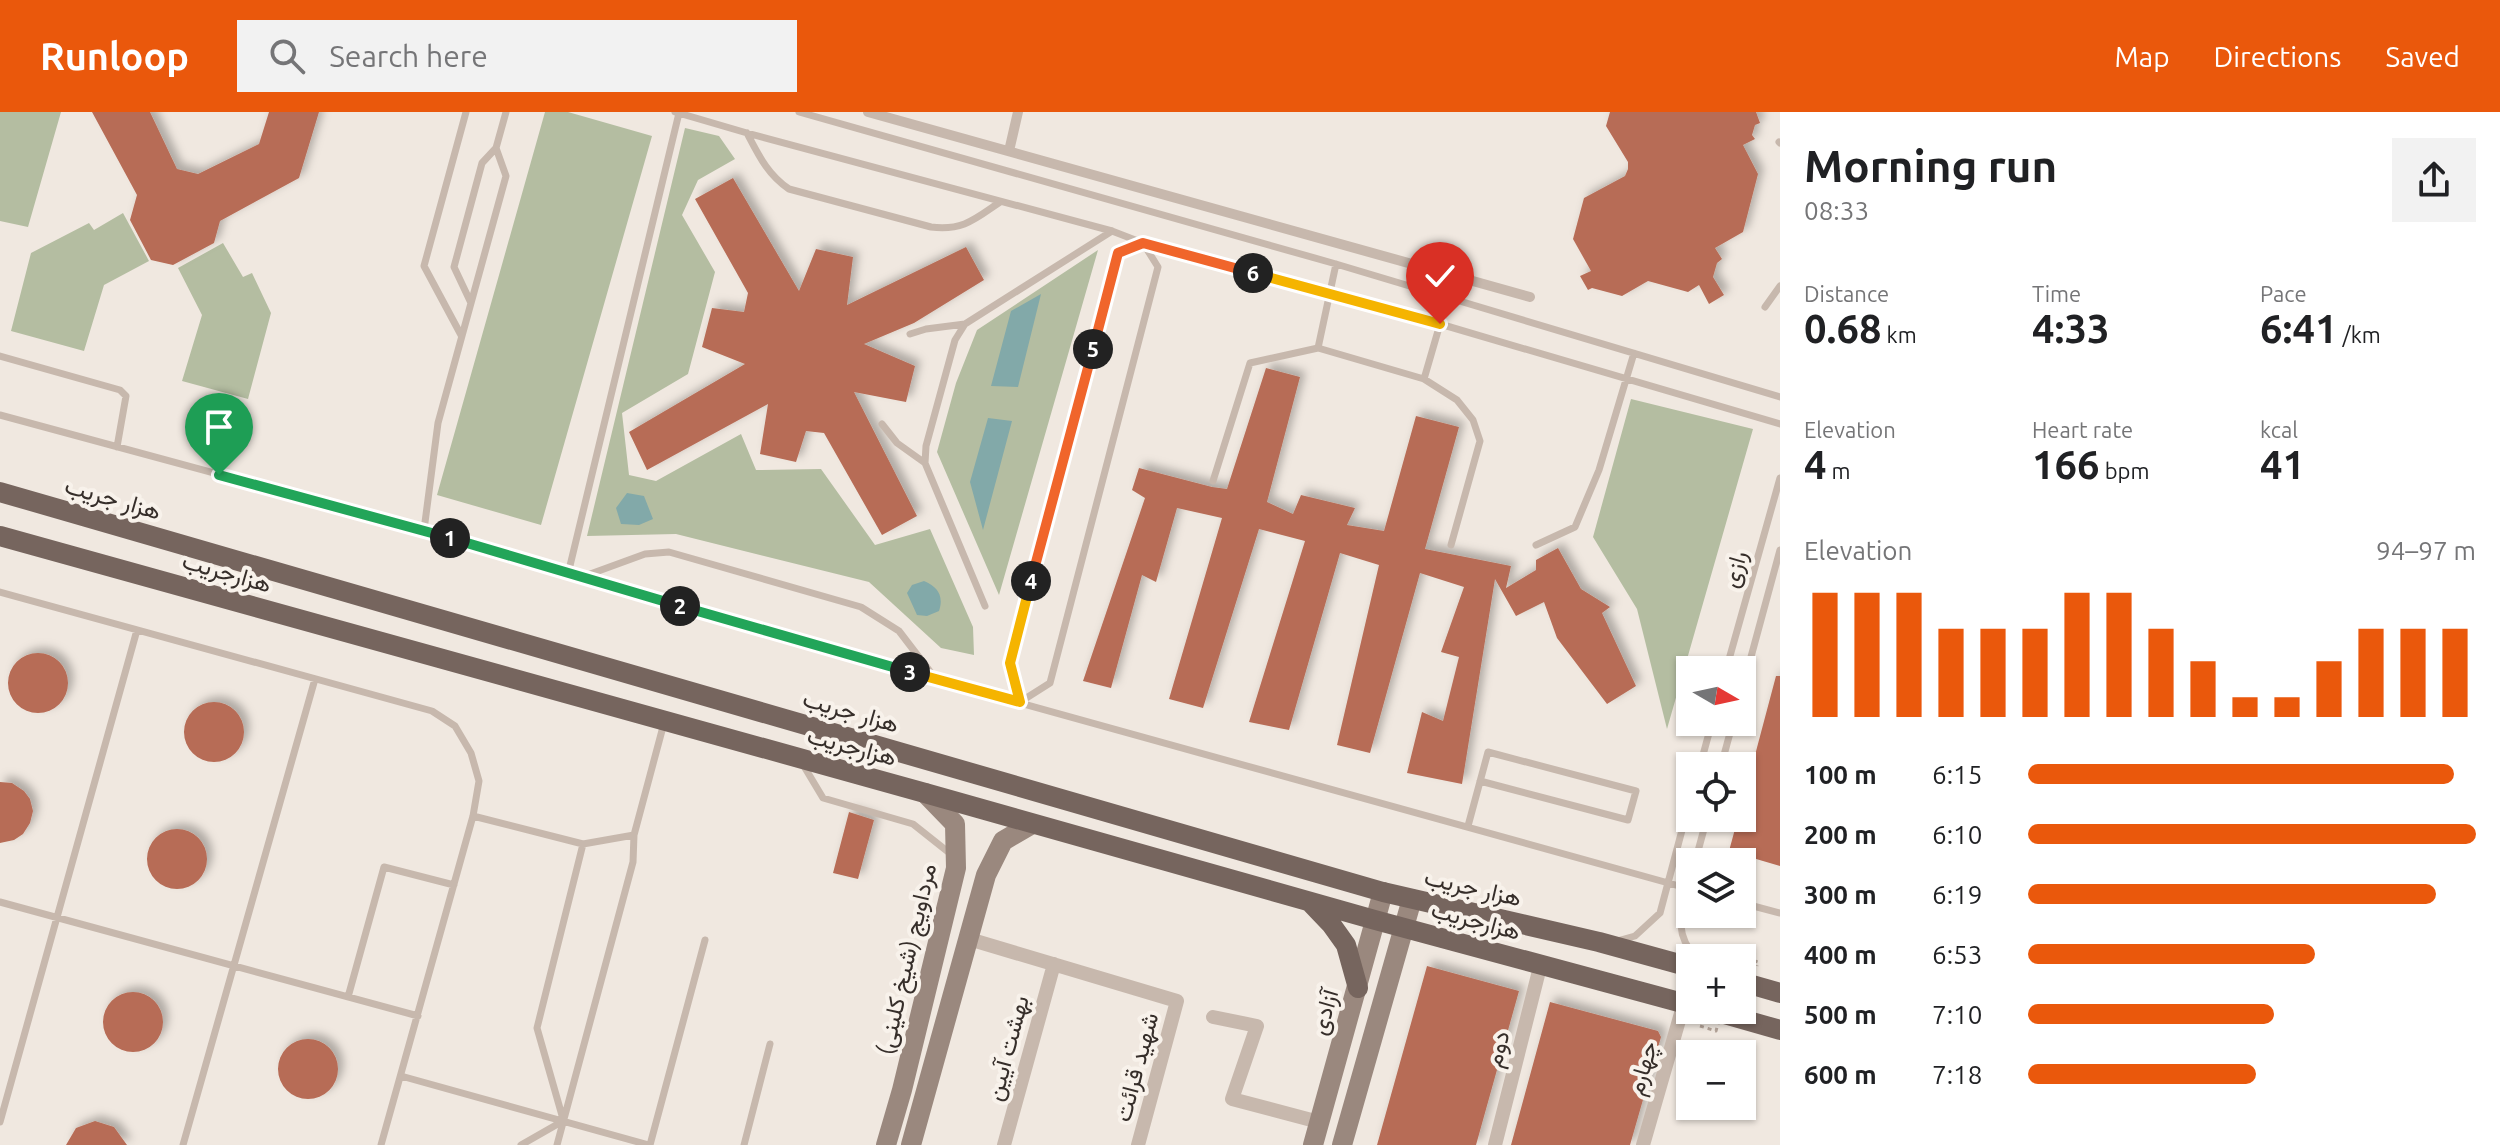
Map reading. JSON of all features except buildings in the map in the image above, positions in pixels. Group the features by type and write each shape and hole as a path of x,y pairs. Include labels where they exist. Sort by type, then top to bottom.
{"main road":[{"name":"هزار جریب","path":"0,492 1383,892 1676,963"},
{"name":"هزارجریب","path":"0,536 1310,902 1676,1001"},
{"name":"مرداویج (شیخ کلینی)","path":"886,1145 956,868 955,824 925,793"},
{"name":"مرداویج (شیخ کلینی)","path":"911,1145 986,875 1003,841 1032,824"},
{"name":"آزادی","path":"1313,1145 1383,892"},
{"path":"1342,1145 1412,899"},
{"path":"1310,902 1346,945 1358,988"},
{"path":"1756,986 1780,993"},
{"path":"1742,1024 1780,1030"},
{"path":"902,1090 924,1097"}],"street":[{"path":"868,112 1530,297"},
{"path":"1009,151 1018,112"},
{"path":"969,939 1054,964"},
{"name":"دوم","path":"1495,1145 1541,963"},
{"name":"شهید قرائت","path":"1054,964 1177,1001 1138,1145"},
{"name":"بهشت آیین","path":"1004,1145 1054,964"},
{"path":"1213,1017 1257,1026 1232,1099 1319,1122"},
{"name":"چهارم","path":"1643,1145 1681,1024"}],"lane":[{"path":"462,336 424,266 466,112"},
{"path":"471,303 454,267 482,163 496,148 506,112"},
{"path":"799,112 1336,264 1780,397"},
{"path":"568,574 677,113 1112,231 1143,243 1440,324 1780,424"},
{"path":"747,133 765,168 775,180 789,189 948,229 964,226 1000,202"},
{"path":"424,530 438,423 506,176 496,148"},
{"path":"910,334 965,324 1112,231"},
{"path":"1020,702 1050,683 1158,267 1143,243"},
{"path":"1020,702 1010,663 1118,253 1143,243"},
{"path":"1318,348 1336,264"},
{"path":"1765,307 1780,286"},
{"path":"965,324 955,340 926,446 925,463 985,606"},
{"path":"1424,379 1440,324"},
{"path":"1213,481 1250,363 1318,348 1424,379 1457,400 1473,420 1480,441 1451,545"},
{"path":"1536,545 1575,527 1599,470 1634,353"},
{"path":"0,356 120,390 126,396 117,447"},
{"path":"0,415 424,530 937,680 1676,883"},
{"path":"882,424 897,443 925,463"},
{"name":"رازی","path":"1730,656 1780,478"},
{"name":"رازی","path":"1751,656 1780,550"},
{"path":"581,577 645,554 669,552 817,594 861,607 899,631 937,680"},
{"path":"0,592 432,711 455,726 471,753 479,781 473,816 381,1145"},
{"path":"0,1122 137,630"},
{"path":"183,1145 315,679"},
{"path":"557,1145 633,862 634,835 664,721"},
{"path":"1468,826 1480,781 1488,752 1636,791 1628,820 1480,781"},
{"path":"798,758 823,798 913,824 956,859"},
{"path":"473,816 583,844 634,835"},
{"path":"1599,942 1635,936 1660,913 1681,832"},
{"path":"563,1121 537,1028 583,844"},
{"path":"348,997 384,867 454,885"},
{"path":"0,902 418,1016"},
{"path":"1756,907 1780,913"},
{"path":"401,1076 649,1145 705,940"},
{"path":"744,1145 770,1044"},
{"path":"521,1145 563,1121"}],"green space":[{"path":"0,112 61,112 28,227 0,221"},
{"path":"545,112 568,112 652,136 541,525 437,495"},
{"path":"685,128 719,136 735,159 698,180 682,215 715,272 688,374 622,413 629,475 656,481 741,434 756,470 821,469 875,545 930,529 973,627 974,655 941,648 869,582 676,534 587,536"},
{"path":"123,213 149,261 104,285 84,351 11,331 31,253 89,223 94,230"},
{"path":"223,243 243,277 252,273 271,313 248,399 182,381 202,315 178,268"},
{"path":"1098,250 999,595 937,452 956,383 977,330"},
{"path":"1631,399 1753,429 1688,656 1676,656 1676,698 1667,729 1637,609 1593,537"}],"water":[{"path":"1041,294 1018,387 991,386 1011,311"},
{"path":"988,418 1012,421 983,530 970,482"},
{"path":"627,493 644,496 653,519 639,525 621,524 616,508"},
{"path":"924,581 936,589 941,601 939,611 927,616 917,615 907,593 912,585"}],"route":[{"path":"219,475 424,530 1020,702 1010,663 1118,253 1143,243 1440,324"}]}
